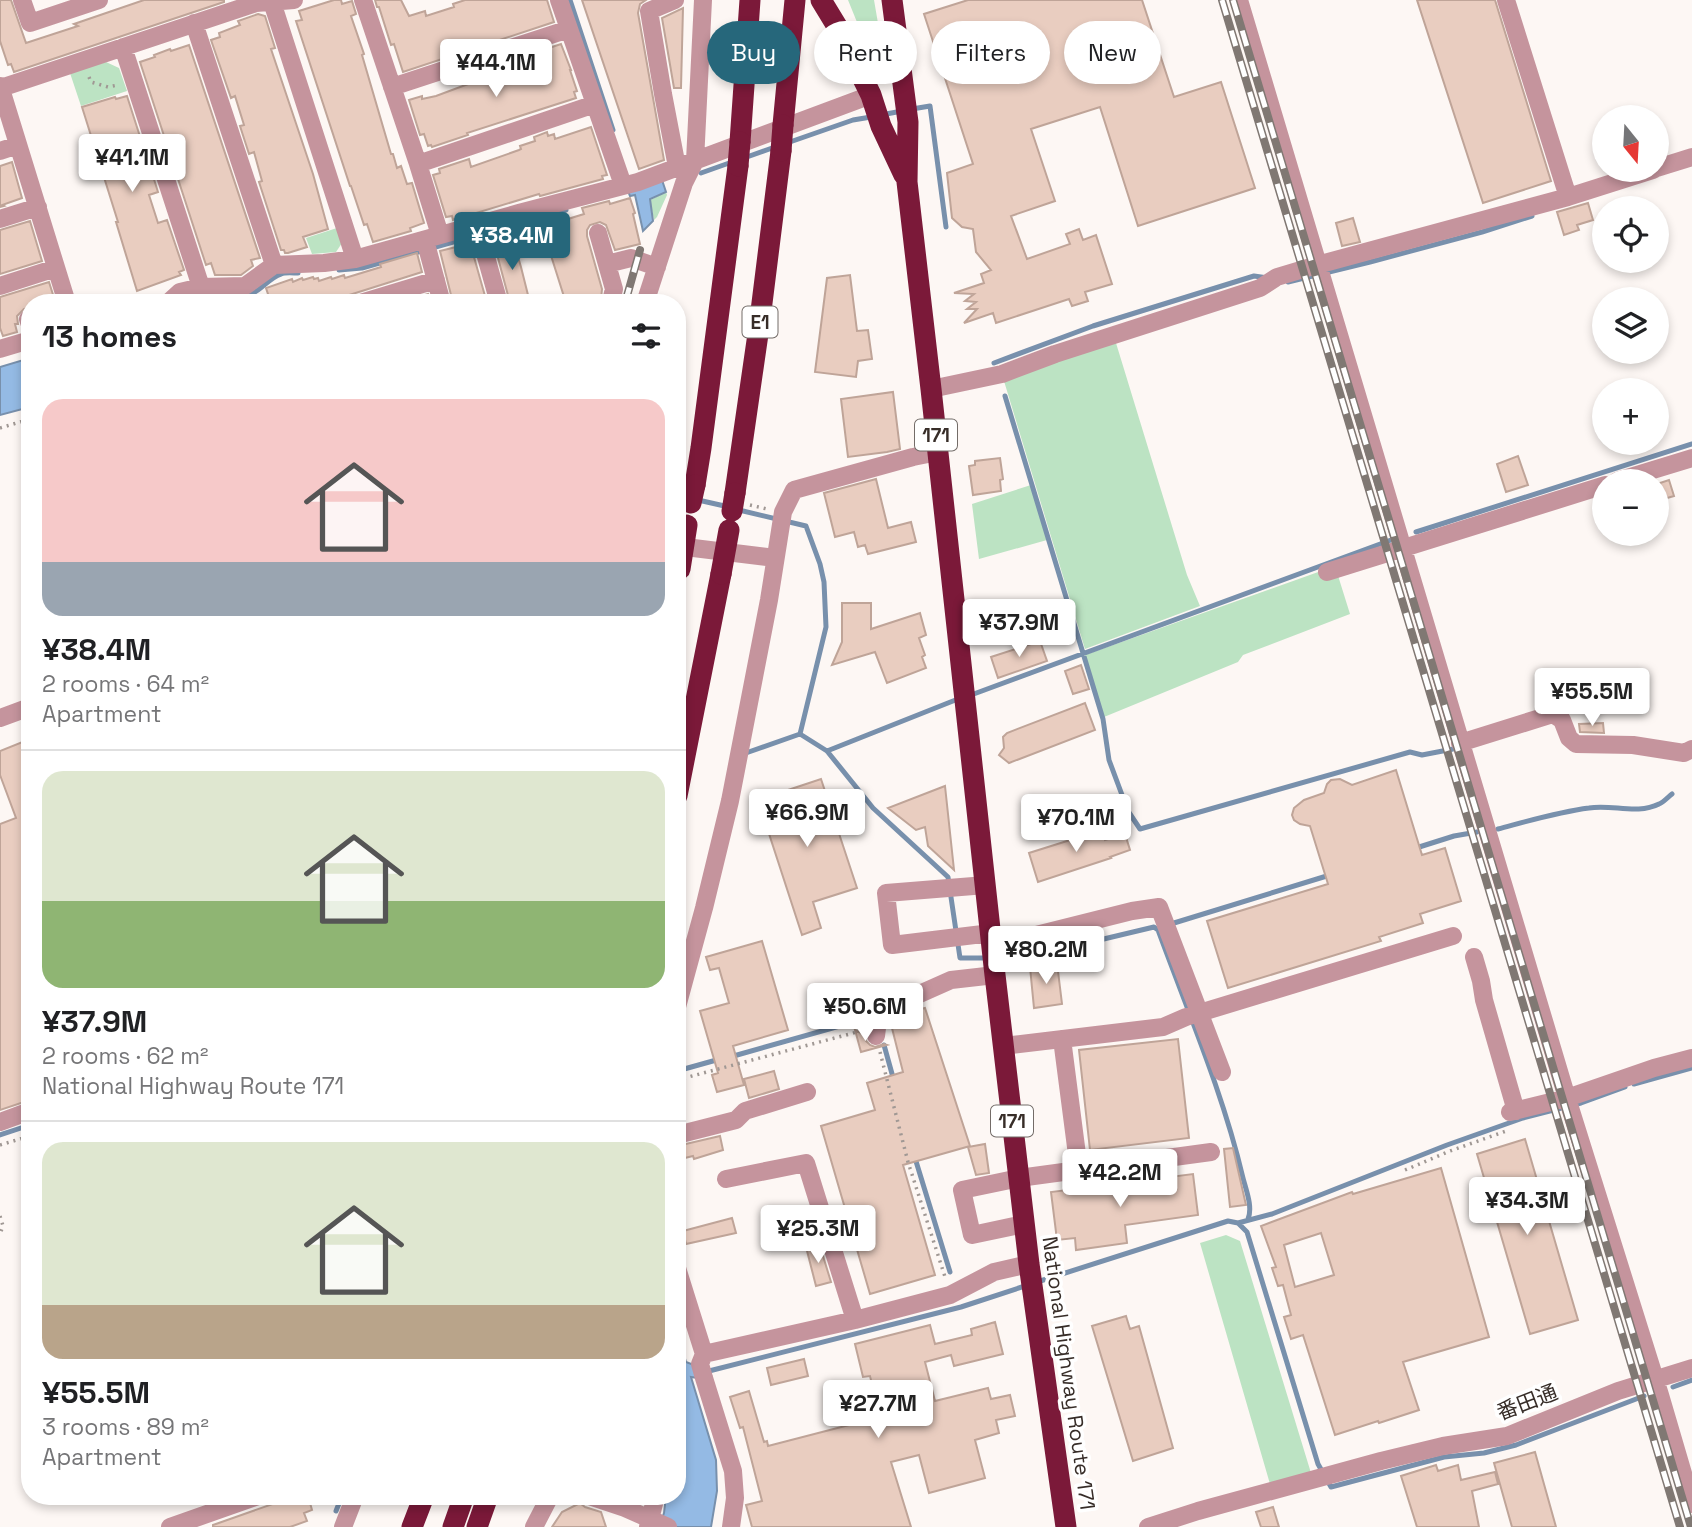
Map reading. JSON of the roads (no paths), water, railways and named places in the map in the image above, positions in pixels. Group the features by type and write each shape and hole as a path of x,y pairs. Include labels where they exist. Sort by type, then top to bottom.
{"highway":[{"name":"E1","path":"686,532 703,434 738,166 750,0"},
{"name":"E1","path":"686,752 722,574 759,327 781,151 794,0"},
{"name":"National Highway Route 171","path":"821,0 838,28 906,182"},
{"name":"National Highway Route 171","path":"892,0 907,112 906,182 1003,1046 1031,1278 1066,1527"},
{"path":"412,1527 421,1505"},
{"path":"453,1527 461,1505"},
{"path":"477,1527 485,1505"}],"street":[{"path":"22,0 30,23 99,0"},
{"path":"64,294 0,87 83,62 256,3 294,0"},
{"path":"363,0 418,164 433,238 431,261 440,294"},
{"path":"559,0 595,104 629,184"},
{"path":"675,0 649,11 663,94 686,164"},
{"path":"648,294 684,183 703,0"},
{"path":"1239,0 1460,743 1692,1504"},
{"path":"1506,0 1568,197"},
{"path":"272,2 355,259"},
{"path":"194,23 274,265"},
{"path":"392,87 569,29"},
{"path":"123,47 201,287"},
{"path":"418,164 595,104"},
{"path":"178,294 201,287 245,286 274,265 355,259 629,184 686,164 876,110"},
{"path":"0,151 18,145"},
{"path":"1670,164 1692,157"},
{"path":"931,389 1002,374 1055,354 1260,288 1271,281 1320,272 1615,182"},
{"path":"0,219 38,207"},
{"path":"477,225 497,294"},
{"path":"598,233 614,289 613,294"},
{"path":"607,264 631,258 657,267"},
{"path":"0,286 57,268"},
{"path":"391,294 436,281"},
{"path":"0,349 21,343"},
{"path":"686,975 705,908 742,746 783,512 794,490 903,459 938,452"},
{"path":"1656,469 1692,458"},
{"path":"1327,572 1592,489"},
{"path":"686,546 775,558"},
{"path":"0,718 21,710"},
{"path":"1460,743 1553,715 1562,720 1569,737 1576,744 1633,745 1684,753 1692,749"},
{"path":"986,885 886,893 892,945 955,937 993,955"},
{"path":"876,1036 878,1012 951,980 993,955 1132,911 1159,907 1192,1015 1222,1072"},
{"path":"1003,1046 1163,1027 1192,1015 1453,936"},
{"path":"1474,957 1514,1117 1569,1104 1654,1068 1692,1058"},
{"path":"1062,1040 1079,1170"},
{"path":"686,1133 736,1120 744,1111 807,1092"},
{"path":"0,1122 21,1114"},
{"path":"1024,1224 972,1235 962,1190 1019,1178 1211,1152"},
{"path":"726,1179 806,1163 855,1320"},
{"path":"703,1365 950,1295 994,1272 1031,1278"},
{"path":"686,1302 733,1471 735,1498 730,1527"},
{"name":"番田通","path":"1149,1527 1198,1511 1443,1446 1507,1436 1618,1391 1692,1368"},
{"path":"170,1527 232,1505"},
{"path":"343,1527 352,1505"},
{"path":"534,1527 545,1505"},
{"path":"616,1505 656,1524 656,1505"}],"water":[{"path":"661,177 666,192 650,199 653,221 643,231 635,195 630,196 628,191"},
{"path":"21,361 21,409 0,415 0,367"},
{"path":"686,1362 694,1365 698,1378 691,1377 716,1460 717,1491 711,1527 659,1527 665,1505 686,1505"}],"waterway":[{"path":"570,0 613,130"},
{"path":"912,109 930,106 946,227"},
{"path":"881,115 902,111"},
{"path":"787,143 853,120 871,117"},
{"path":"744,158 775,147"},
{"path":"701,173 732,162"},
{"path":"339,270 362,268 566,210"},
{"path":"1288,282 1482,232 1532,216"},
{"path":"250,294 276,276 298,273"},
{"path":"994,363 1093,326 1254,276 1268,278"},
{"path":"1005,396 1103,719 1109,760 1128,811 1140,829 1410,752 1422,755 1453,749"},
{"path":"1416,532 1692,444"},
{"path":"698,500 729,507"},
{"path":"739,510 806,526 820,564 824,582 826,627 800,734"},
{"path":"971,695 1391,540"},
{"path":"827,751 958,699"},
{"path":"743,754 800,734 827,751 873,808 948,877 960,958 989,958"},
{"path":"1498,829 1589,808 1642,809 1661,803 1672,794"},
{"path":"1416,848 1477,832"},
{"path":"1174,923 1330,875"},
{"path":"999,958 1024,958 1154,927 1158,930 1226,1115 1248,1198 1248,1219"},
{"path":"730,1057 868,1018"},
{"path":"884,1045 894,1081"},
{"path":"686,1068 720,1059"},
{"path":"1634,1084 1692,1068"},
{"path":"1238,1223 1272,1214 1523,1118 1581,1103 1625,1087"},
{"path":"0,1135 21,1128"},
{"path":"915,1158 950,1272"},
{"path":"1037,1282 1228,1221 1238,1223 1247,1232 1318,1464 1331,1487 1444,1457 1484,1453 1516,1445 1644,1396"},
{"path":"706,1370 961,1307 1028,1285"},
{"path":"1673,1387 1692,1380"},
{"path":"336,1511 338,1505"}],"railway":[{"path":"1222,0 1680,1527"},
{"path":"1233,0 1691,1527"},
{"path":"628,294 640,250"}]}
